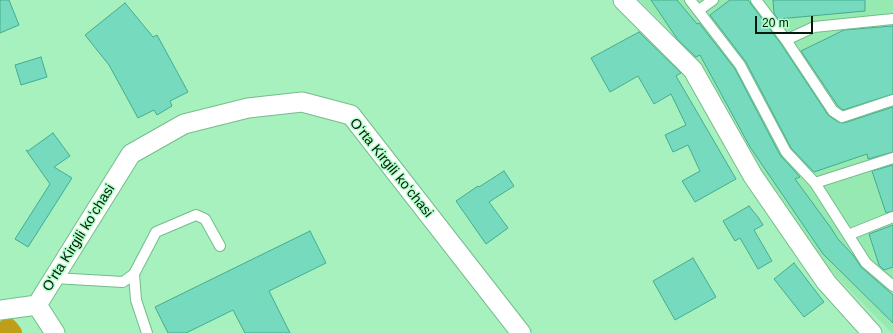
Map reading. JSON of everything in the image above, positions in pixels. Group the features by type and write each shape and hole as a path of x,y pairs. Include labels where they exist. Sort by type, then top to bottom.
{"street":[{"path":"623,0 693,70 753,176 776,207 826,282 872,333"},
{"name":"Oʻrta Kirgili koʻchasi","path":"38,305 131,154 184,124 248,108 302,102 350,115 521,333"},
{"path":"0,310 38,305 55,333"}],"lane":[{"path":"690,0 740,65 786,152 815,183 866,263 893,286"},
{"path":"699,10 713,0"},
{"path":"756,0 786,40 833,111 842,117 893,100"},
{"path":"786,40 814,27 893,19"},
{"path":"815,183 893,158"},
{"path":"54,278 123,282 134,274 156,232 196,215 205,219 220,246"},
{"path":"848,235 893,218"},
{"path":"134,274 136,300 147,333"}],"shaded area":[{"path":"639,0 893,0 893,333 828,268 763,173 734,119 707,75 670,31"}],"building":[{"path":"0,0 9,0 19,25 0,33"},
{"path":"651,0 677,0 697,24 699,23 735,69 780,155 800,177 795,179 838,239 853,255 861,267 893,295 893,323 823,254 750,147 700,55 696,57 678,40"},
{"path":"730,0 748,0 781,44 828,115 838,122 844,123 893,107 893,152 868,159 867,154 814,172 791,148 746,62 710,15"},
{"path":"773,0 865,0 865,11 778,19 774,13"},
{"path":"125,3 153,37 157,35 188,92 170,101 172,106 157,115 154,110 138,118 109,65 85,35"},
{"path":"893,26 893,94 843,110 838,106 801,51 844,30"},
{"path":"639,32 681,73 676,76 736,179 695,202 682,181 700,171 688,145 673,152 665,135 686,125 671,94 654,104 638,76 610,92 591,58"},
{"path":"41,57 47,77 21,85 15,65"},
{"path":"53,133 70,156 54,167 72,178 28,247 15,239 50,184 26,150 28,151"},
{"path":"893,165 893,211 886,213 872,171"},
{"path":"504,171 514,186 489,202 508,228 486,244 456,201"},
{"path":"749,206 763,225 754,230 772,261 758,269 740,238 735,241 723,221"},
{"path":"893,225 893,267 884,270 879,265 869,234"},
{"path":"310,231 326,263 269,291 290,333 245,333 233,310 186,333 168,333 155,307"},
{"path":"693,258 716,297 675,320 653,281"},
{"path":"794,263 824,302 804,317 774,279"}],"waterway":[{"path":"8,328 12,333"}]}
